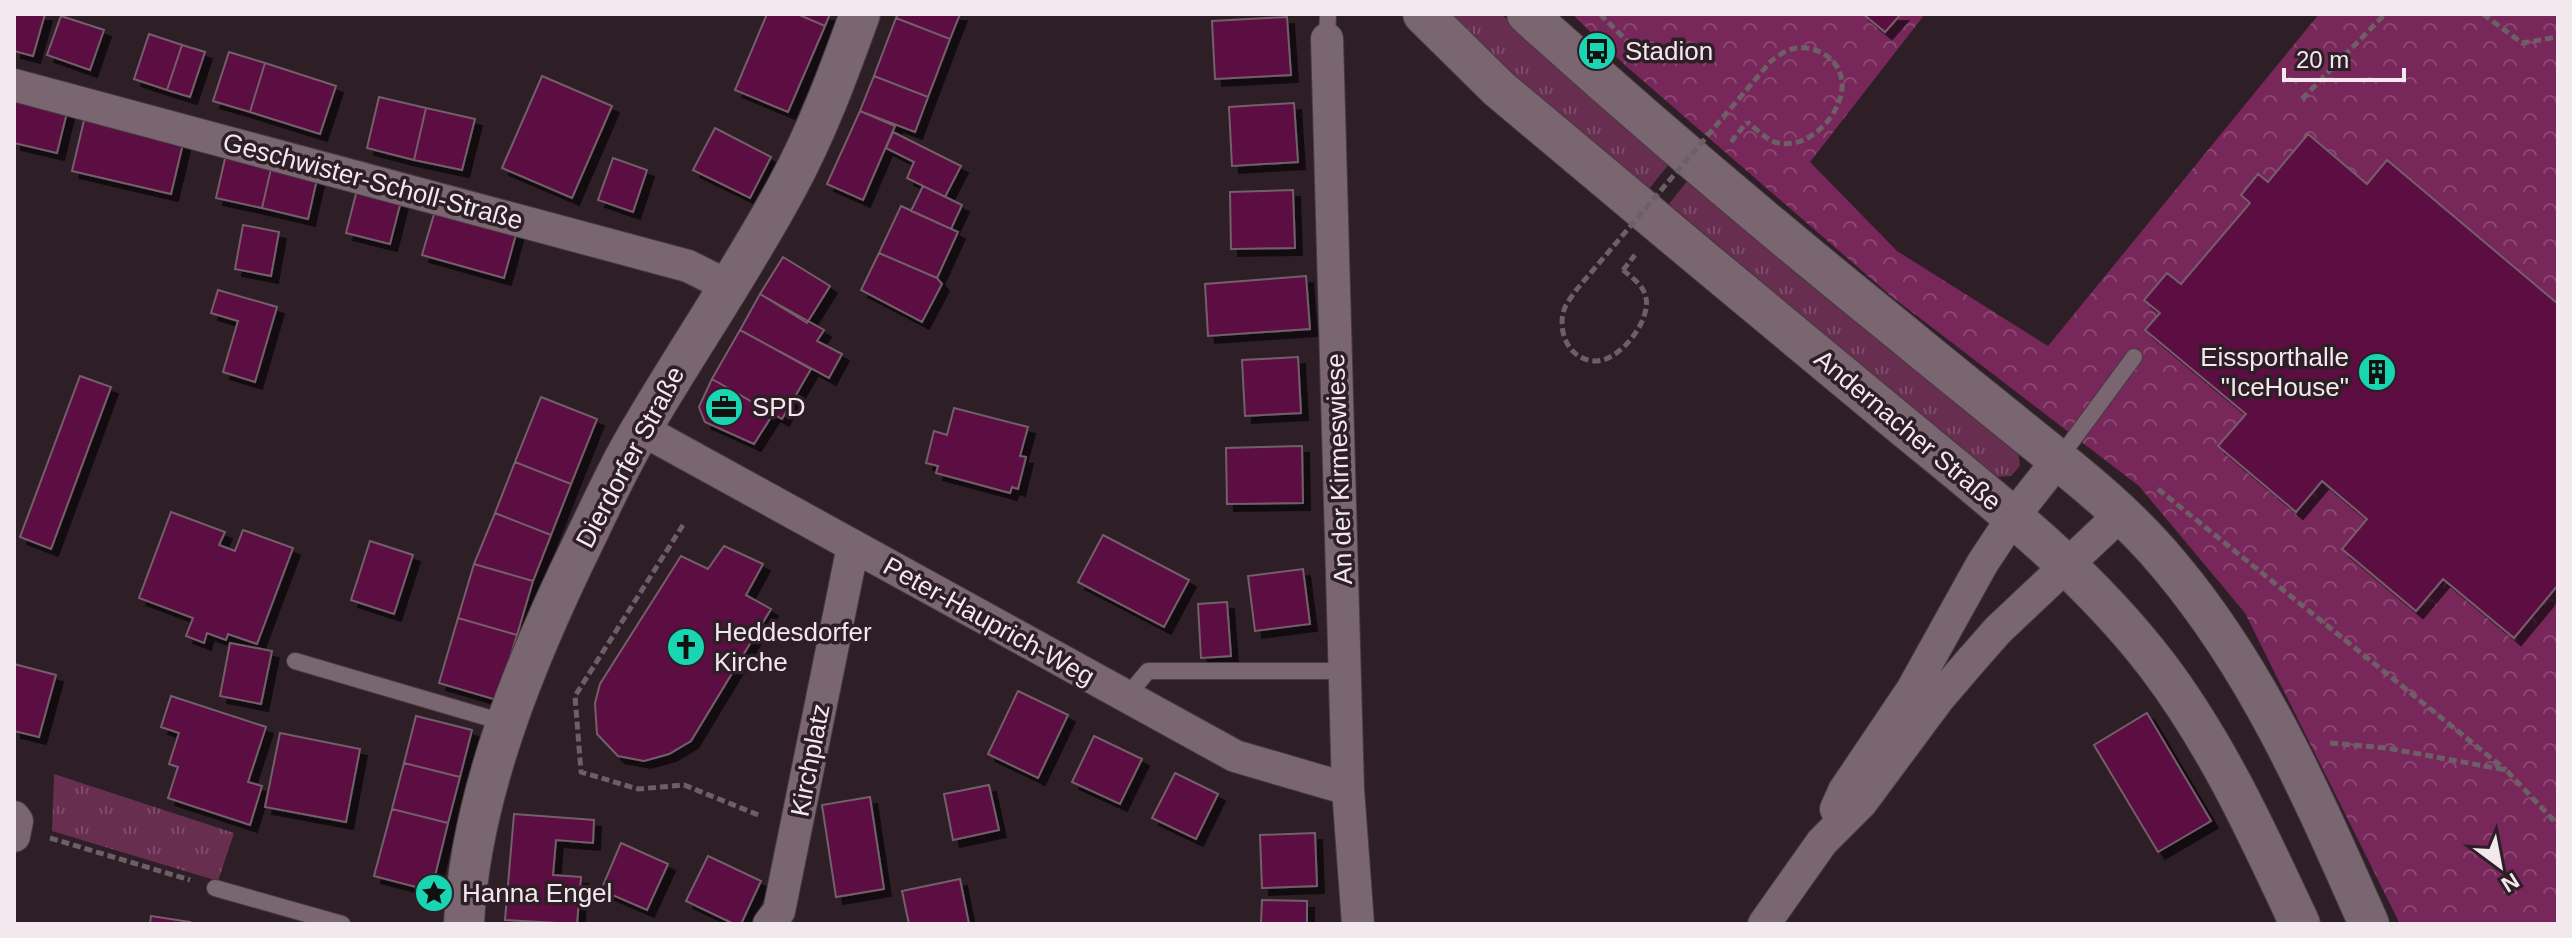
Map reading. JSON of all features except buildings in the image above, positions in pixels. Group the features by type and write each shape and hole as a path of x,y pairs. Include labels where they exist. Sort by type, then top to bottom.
{"street":[{"name":"Dierdorfer Straße","path":"464,924 470,861 479,818 508,724 559,592 641,429 789,184 830,94 860,14"},
{"name":"Andernacher Straße","path":"1423,14 1511,98 2013,517 2067,566 2128,629 2184,703 2213,749 2254,824 2300,924"},
{"path":"1527,14 1612,90 1858,298 2058,460 2148,540 2204,608 2242,664 2285,740 2369,924"},
{"name":"An der Kirmeswiese","path":"1328,26 1344,671 1348,789 1358,924"},
{"name":"Geschwister-Scholl-Straße","path":"14,85 688,266 728,286"},
{"name":"Peter-Hauprich-Weg","path":"641,429 1235,756 1348,789"},
{"path":"1822,842 1844,791 1912,690 1982,564 2013,517 2058,460"},
{"path":"1764,924 1822,842 1861,803 1969,663 1998,630 2121,514"},
{"name":"Kirchplatz","path":"769,924 779,911 853,546"}],"lane":[{"path":"2058,460 2134,357"},
{"path":"295,661 508,724"},
{"path":"1127,696 1148,671 1344,671"},
{"path":"215,888 342,924"}],"path":[{"path":"2302,99 2385,14"},
{"path":"2483,14 2522,43 2558,37"},
{"path":"1623,270 1639,283 1647,300 1643,320 1629,342 1609,358 1595,361 1581,357 1566,345 1562,327 1564,308 1771,61 1790,49 1810,48 1825,54 1839,68 1842,88 1836,111 1815,135 1794,143 1773,141 1747,122 1728,145"},
{"path":"683,525 575,696 581,772 638,789 684,785 796,829"},
{"path":"2285,740 2387,748 2506,770 2558,825"},
{"path":"15,824 50,838 215,888"}],"green space":[{"path":"1450,14 1501,14 1673,159 1648,190 1520,81"},
{"path":"1572,14 1925,14 1810,162 1897,251 2048,346 2319,14 2558,14 2558,924 2400,924 2245,613 2139,486 1891,296 1626,66"},
{"path":"1692,175 2018,451 2020,466 2011,476 1995,477 1669,204"},
{"path":"54,774 234,833 218,881 52,831"}],"place":[{"name":"Stadion","path":"1597,51"},
{"name":"Eissporthalle \"IceHouse\"","path":"2377,372"},
{"name":"SPD","path":"724,407"},
{"name":"Heddesdorfer Kirche","path":"686,647"},
{"name":"Hanna Engel","path":"434,893"}]}
